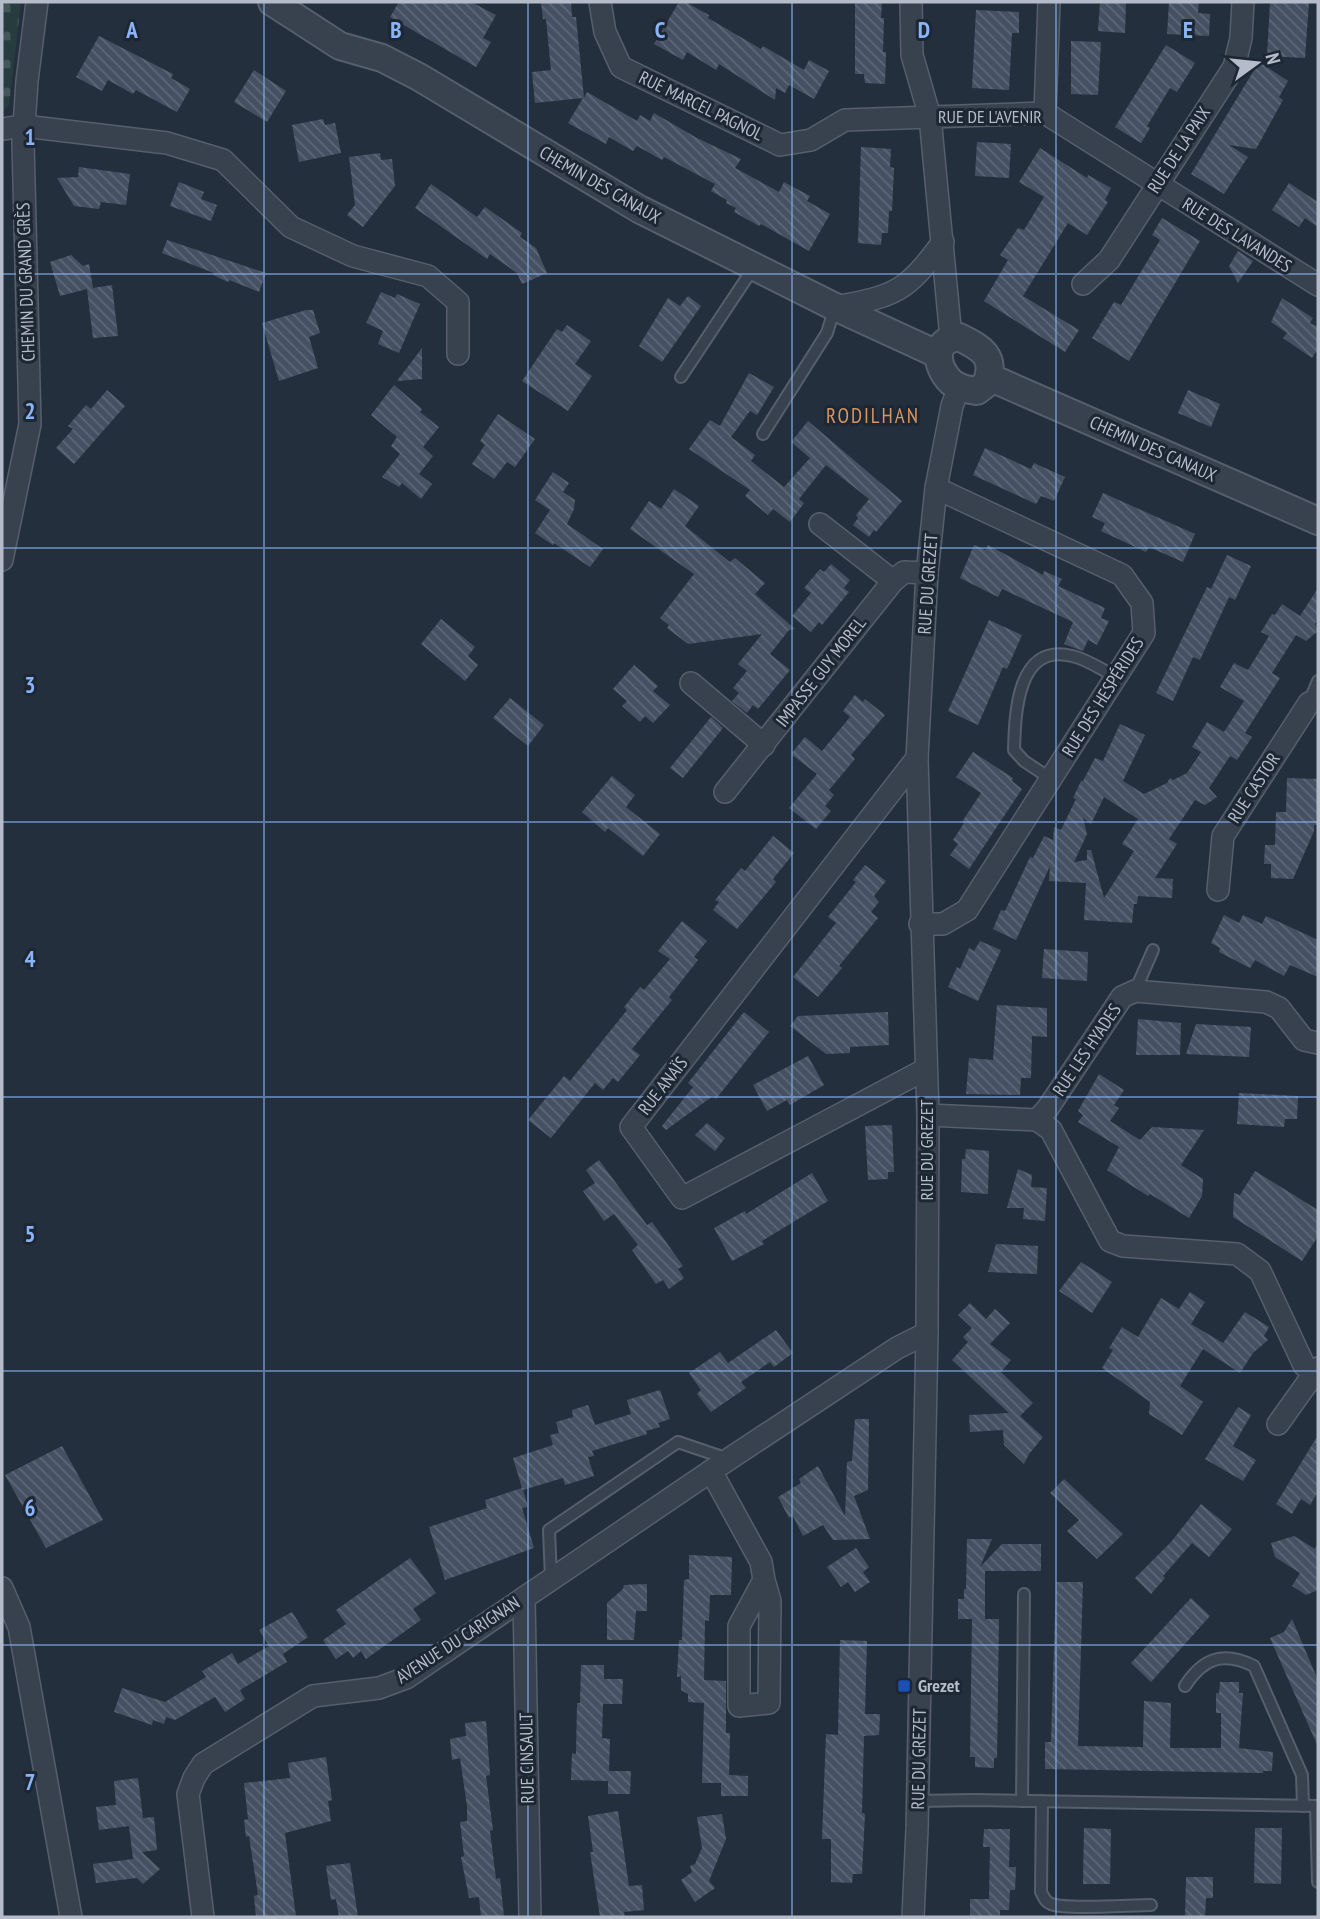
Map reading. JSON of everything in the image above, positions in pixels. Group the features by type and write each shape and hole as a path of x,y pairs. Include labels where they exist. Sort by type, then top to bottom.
{"street":[{"name":"CHEMIN DU GRAND GRÈS","path":"2,560 30,424 23,126 37,2"},
{"name":"CHEMIN DES CANAUX","path":"272,2 340,46 382,58 639,209 835,307 944,346"},
{"name":"RUE MARCEL PAGNOL","path":"600,2 605,32 621,67 780,145 811,140 845,120 930,117"},
{"path":"911,2 912,55 930,117 943,242 944,346 939,365 951,382 959,387 977,391 986,384 991,366 987,356 975,345 959,337 944,346"},
{"path":"1045,113 1049,2"},
{"name":"RUE DE LA PAIX","path":"1083,284 1109,260 1234,67 1241,38 1243,2"},
{"name":"RUE DE L'AVENIR","path":"930,117 1045,113 1156,185"},
{"path":"2,130 23,126 167,144 223,160 291,228 353,256 428,276 458,302 458,354"},
{"name":"RUE DES LAVANDES","path":"1156,185 1318,285"},
{"path":"835,307 877,300 900,290 921,271 943,242"},
{"name":"CHEMIN DES CANAUX","path":"989,377 1318,521"},
{"name":"RUE DU GREZET","path":"913,1917 918,1801 927,1333 928,1115 920,924 917,758 927,573 936,488 952,406 959,387"},
{"name":"RUE DES HESPÉRIDES","path":"920,924 943,924 967,910 1144,633 1142,603 1122,575 936,488"},
{"path":"820,524 893,581 904,572 927,573"},
{"name":"IMPASSE GUY MOREL","path":"725,792 893,581"},
{"path":"691,683 764,745"},
{"name":"RUE CASTOR","path":"1217,890 1223,836 1313,701"},
{"name":"RUE ANAÏS","path":"917,758 631,1127 682,1198 926,1069"},
{"name":"RUE LES HYADES","path":"1037,1120 1048,1108 1122,997 1135,991 1266,1002 1279,1007 1304,1040 1318,1043"},
{"path":"928,1115 1037,1120 1051,1130 1110,1241 1123,1246 1237,1254 1260,1271 1304,1365 1316,1371 1278,1424"},
{"name":"AVENUE DU CARIGNAN","path":"203,1917 188,1794 203,1763 313,1696 379,1688 406,1678 720,1465 897,1348 927,1333"},
{"path":"720,1465 761,1562 770,1601 768,1703 739,1706 739,1626 764,1580"},
{"path":"2,1588 19,1627 71,1917"},
{"name":"RUE CINSAULT","path":"524,1598 530,1917"}],"lane":[{"path":"681,377 754,267"},
{"path":"763,434 827,333 835,307"},
{"path":"1051,779 1024,761 1014,750 1015,715 1022,685 1036,661 1052,654 1073,656 1116,677"},
{"path":"1313,701 1318,681"},
{"path":"1135,991 1153,950"},
{"path":"551,1579 549,1530 677,1442 720,1465"},
{"path":"1022,1801 1024,1594"},
{"path":"1185,1686 1195,1670 1217,1657 1240,1659 1254,1666 1302,1775 1303,1806"},
{"path":"918,1801 1317,1806 1318,1882"},
{"path":"1042,1801 1041,1892 1046,1901 1053,1905 1069,1906 1151,1905"}],"green space":[{"path":"2,2 21,2 9,106 2,111"}],"building":[{"path":"399,2 471,2 496,15 483,38 491,42 476,67 390,17"},
{"path":"541,2 571,2 572,17 576,17 584,98 587,92 637,121 640,115 650,121 654,113 741,159 735,168 779,192 784,182 810,196 807,201 830,214 809,251 734,212 736,208 711,191 715,184 664,157 662,160 637,146 633,151 609,137 606,144 568,123 583,98 535,103 532,72 551,70 546,19 543,19"},
{"path":"679,2 685,2 709,15 708,18 761,49 763,46 804,70 809,60 829,71 814,99 789,85 785,93 776,88 775,100 719,64 716,70 687,52 683,60 654,44"},
{"path":"855,2 882,2 883,52 886,52 885,84 865,83 864,74 855,74"},
{"path":"1100,2 1126,2 1125,33 1098,31"},
{"path":"1169,2 1199,2 1198,13 1210,14 1209,36 1167,34"},
{"path":"1270,2 1309,2 1305,58 1267,56"},
{"path":"976,10 1019,12 1019,33 1012,33 1009,90 972,88"},
{"path":"99,36 173,74 171,78 190,89 177,112 136,90 133,94 108,80 102,91 76,77"},
{"path":"1071,41 1101,42 1098,95 1071,94"},
{"path":"1166,45 1195,63 1177,92 1170,88 1147,126 1150,128 1141,143 1115,127"},
{"path":"1259,62 1288,81 1279,97 1283,100 1256,149 1229,145 1248,157 1224,194 1191,174"},
{"path":"254,70 286,91 267,122 234,102"},
{"path":"323,119 325,125 335,123 341,153 299,162 292,125"},
{"path":"977,142 1011,144 1009,178 975,176"},
{"path":"861,147 891,149 890,167 894,168 892,211 889,211 888,233 882,233 881,245 858,243"},
{"path":"1040,148 1087,178 1088,175 1111,188 1105,200 1108,202 1087,235 1068,223 1023,296 1079,330 1065,352 984,301 1008,260 1000,255 1018,228 1024,230 1044,197 1019,182"},
{"path":"380,153 381,160 392,159 395,186 363,227 347,215 355,205 349,157"},
{"path":"79,167 130,174 126,205 101,202 99,209 74,206 57,178 78,177"},
{"path":"179,182 204,192 201,199 217,205 211,221 170,206"},
{"path":"1289,183 1318,202 1318,227 1305,218 1299,227 1272,210"},
{"path":"431,184 477,217 485,207 522,233 520,237 536,248 547,273 522,284 517,273 490,254 487,259 415,208"},
{"path":"1162,218 1200,241 1129,361 1092,338 1114,302 1121,305 1160,240 1152,235"},
{"path":"167,240 266,273 259,292 229,280 228,282 213,275 214,273 162,253"},
{"path":"1238,251 1253,261 1238,283 1229,266"},
{"path":"71,255 83,266 89,264 93,288 112,285 118,336 93,338 87,289 60,296 50,262"},
{"path":"381,292 395,298 397,294 420,304 399,353 378,344 383,331 366,323"},
{"path":"688,296 701,306 662,362 639,346 668,298 680,306"},
{"path":"1282,298 1313,318 1310,323 1318,327 1318,349 1312,358 1283,338 1287,333 1271,322"},
{"path":"313,310 320,333 309,337 318,368 279,381 262,323"},
{"path":"567,325 591,341 575,364 592,376 568,411 522,381 557,329 562,332"},
{"path":"422,348 422,379 397,381"},
{"path":"749,373 774,387 757,415 750,411 731,437 755,455 751,461 784,487 810,458 791,442 808,421 902,501 876,532 874,530 869,537 853,525 858,518 856,515 869,499 826,465 799,499 804,503 790,522 773,509 768,515 745,496 750,490 689,449 710,420 720,426"},
{"path":"394,385 439,427 423,447 433,456 419,474 432,484 421,499 402,483 399,487 382,477 400,454 391,446 397,437 371,415"},
{"path":"107,390 125,406 74,464 56,448 73,429 68,426 86,405 91,409"},
{"path":"1188,390 1220,404 1211,427 1178,413"},
{"path":"498,414 535,439 515,467 507,462 494,479 472,464 485,445 480,441"},
{"path":"985,448 1031,469 1034,463 1065,477 1054,501 1041,496 1036,504 973,475"},
{"path":"553,472 569,483 563,492 575,500 567,524 603,549 590,567 535,533 550,510 535,500"},
{"path":"674,489 699,506 685,526 730,562 735,558 765,583 755,594 795,629 789,630 770,654 790,670 758,709 753,705 747,713 732,701 739,693 733,688 747,671 738,664 762,634 688,644 667,628 669,625 660,618 694,574 630,529 649,501 661,509"},
{"path":"1103,493 1195,534 1183,562 1149,547 1146,552 1101,531 1105,523 1092,517"},
{"path":"974,545 986,550 988,545 1043,575 1044,571 1062,579 1058,586 1105,608 1101,618 1109,621 1097,645 1088,640 1083,651 1064,644 1073,622 1002,589 998,597 960,578"},
{"path":"1227,555 1251,566 1235,600 1229,597 1200,660 1193,657 1173,701 1156,693 1207,587 1211,589"},
{"path":"831,564 850,580 844,588 849,592 822,625 819,622 811,632 792,616 811,593 804,588 820,569 824,572"},
{"path":"1318,588 1318,617 1315,624 1318,631 1306,641 1296,635 1272,673 1280,678 1245,733 1252,737 1237,760 1230,756 1209,788 1217,797 1205,805 1195,800 1169,839 1177,844 1155,878 1173,879 1172,898 1138,896 1137,904 1134,904 1132,923 1084,920 1086,883 1049,881 1050,866 1016,940 993,929 1001,910 1005,911 1030,857 1033,858 1044,836 1053,840 1054,827 1061,830 1076,799 1073,798 1081,781 1095,758 1103,761 1120,724 1145,735 1123,781 1144,794 1167,783 1170,778 1173,780 1187,773 1201,752 1192,747 1207,722 1224,732 1244,701 1220,687 1234,663 1248,670 1269,636 1261,632 1282,604 1300,616","holes":["1104,797 1138,819 1122,844 1134,851 1104,898 1091,850 1087,850 1087,860 1074,862 1087,834 1083,818 1091,824"]},
{"path":"441,619 475,647 468,656 478,665 465,681 421,644"},
{"path":"989,620 1022,635 1007,669 1003,667 978,725 948,711"},
{"path":"634,665 658,686 653,691 670,705 653,723 645,716 640,722 622,706 627,701 613,689"},
{"path":"855,695 863,702 865,699 885,715 851,755 855,759 829,790 834,795 825,806 831,811 816,829 789,808 817,774 791,754 805,737 822,751 850,717 843,711"},
{"path":"510,698 544,725 528,746 493,718"},
{"path":"711,717 723,728 683,778 670,768"},
{"path":"973,752 1013,778 1012,781 1022,789 969,869 950,855 958,844 953,840 964,823 962,822 981,793 956,777"},
{"path":"612,776 635,795 626,807 660,834 643,856 608,828 605,832 582,812"},
{"path":"1287,778 1318,779 1318,825 1314,825 1314,831 1293,879 1271,878 1271,864 1264,864 1265,845 1275,845 1276,812 1286,812"},
{"path":"773,836 794,853 773,879 776,882 737,929 713,910 719,902 715,900 741,868 745,871"},
{"path":"865,865 886,881 874,896 879,902 871,912 878,918 818,997 793,977 836,923 828,917 856,882 853,880"},
{"path":"1224,915 1239,923 1243,915 1262,924 1266,916 1318,940 1318,977 1290,965 1284,976 1255,960 1250,968 1219,952 1220,948 1211,943"},
{"path":"682,921 707,941 694,957 698,960 669,997 672,1000 632,1049 640,1055 618,1082 613,1078 603,1090 595,1083 551,1138 528,1120 564,1076 570,1081 627,1010 624,1007 640,987 644,990 670,959 658,951"},
{"path":"980,941 1001,950 978,1001 948,987 969,948 974,951"},
{"path":"1044,949 1088,952 1087,981 1042,978"},
{"path":"997,1005 1047,1008 1047,1037 1032,1036 1031,1078 1021,1078 1020,1095 966,1094 969,1058 993,1060"},
{"path":"744,1012 769,1032 716,1099 713,1096 666,1130 662,1126 693,1087 688,1083"},
{"path":"888,1012 889,1045 850,1047 850,1053 826,1054 790,1026 798,1016"},
{"path":"1138,1019 1181,1023 1180,1055 1136,1055"},
{"path":"1196,1024 1251,1027 1249,1057 1186,1054"},
{"path":"808,1056 824,1085 790,1105 787,1100 767,1111 753,1085"},
{"path":"1099,1074 1124,1090 1114,1105 1119,1108 1110,1121 1140,1140 1152,1127 1204,1130 1181,1165 1203,1179 1202,1196 1189,1218 1107,1170 1119,1147 1078,1122 1083,1115 1078,1111"},
{"path":"1239,1093 1298,1096 1297,1119 1285,1119 1284,1127 1237,1124"},
{"path":"707,1123 725,1138 715,1151 695,1135"},
{"path":"892,1125 894,1172 888,1172 888,1179 868,1180 865,1126"},
{"path":"966,1149 989,1151 988,1194 961,1192 962,1159 965,1159"},
{"path":"599,1160 647,1225 652,1222 683,1266 678,1269 684,1278 669,1289 663,1280 656,1284 632,1250 638,1245 614,1214 604,1221 583,1191 595,1183 586,1170"},
{"path":"1018,1169 1032,1175 1031,1187 1047,1188 1045,1221 1023,1219 1024,1208 1007,1208"},
{"path":"1255,1171 1318,1210 1318,1236 1302,1261 1233,1217 1234,1193 1240,1195"},
{"path":"812,1173 828,1201 762,1241 764,1244 732,1261 714,1228 745,1211 746,1214"},
{"path":"996,1244 1038,1246 1037,1274 988,1272"},
{"path":"1081,1262 1112,1282 1092,1313 1059,1291"},
{"path":"1190,1292 1205,1302 1191,1324 1223,1343 1245,1312 1269,1327 1264,1336 1268,1340 1253,1353 1240,1373 1203,1349 1180,1386 1203,1402 1182,1435 1149,1414 1150,1402 1102,1368 1113,1350 1109,1348 1122,1327 1138,1337 1161,1298 1179,1309"},
{"path":"970,1303 986,1319 995,1309 1010,1323 990,1344 1011,1360 1001,1372 1033,1403 1020,1416 1043,1437 1024,1464 1004,1445 1003,1430 970,1432 969,1415 1009,1413 952,1360 968,1342 963,1337 972,1328 958,1315"},
{"path":"776,1330 793,1353 774,1367 770,1362 741,1382 746,1388 711,1412 697,1394 701,1390 689,1373 720,1352 728,1363"},
{"path":"660,1390 670,1419 658,1423 660,1427 646,1431 647,1434 592,1451 594,1456 588,1457 594,1476 565,1485 563,1478 523,1490 528,1507 522,1508 534,1548 445,1580 429,1527 487,1508 485,1500 522,1488 513,1458 553,1445 550,1435 559,1433 556,1422 573,1417 572,1410 588,1405 595,1425 631,1414 627,1400"},
{"path":"1238,1407 1251,1415 1233,1446 1256,1460 1243,1481 1205,1459"},
{"path":"855,1419 869,1419 868,1490 854,1496 870,1539 833,1540 823,1525 803,1536 793,1516 789,1518 778,1497 801,1483 799,1479 818,1466 845,1516 847,1462 852,1461"},
{"path":"1318,1435 1318,1492 1310,1505 1301,1499 1292,1514 1276,1504"},
{"path":"62,1446 103,1520 46,1548 5,1475"},
{"path":"1064,1479 1123,1534 1097,1559 1067,1531 1079,1520 1050,1493"},
{"path":"1201,1504 1232,1529 1209,1557 1192,1543 1151,1594 1135,1578 1171,1542"},
{"path":"1294,1536 1315,1549 1318,1543 1318,1590 1306,1595 1292,1586 1300,1573 1275,1557 1271,1543"},
{"path":"967,1539 992,1539 980,1567 1002,1544 1041,1544 1041,1571 985,1571 985,1619 999,1619 997,1758 994,1758 994,1768 975,1767 975,1757 970,1757 972,1619 958,1619 958,1599 964,1599 966,1589"},
{"path":"856,1548 869,1567 863,1572 870,1582 855,1592 848,1582 841,1587 827,1567"},
{"path":"689,1555 732,1557 731,1595 710,1595 709,1621 705,1620 704,1680 726,1681 726,1733 730,1733 729,1775 748,1776 748,1796 721,1796 721,1783 702,1783 704,1703 688,1702 688,1694 681,1690 681,1676 677,1677 679,1640 682,1640 684,1580 689,1579"},
{"path":"410,1558 436,1593 413,1609 421,1620 366,1659 361,1651 353,1658 348,1651 336,1659 323,1640 346,1624 336,1610"},
{"path":"1056,1582 1083,1582 1078,1746 1143,1747 1144,1701 1171,1703 1170,1748 1221,1748 1221,1713 1216,1713 1216,1693 1219,1693 1220,1682 1239,1682 1239,1693 1243,1693 1239,1748 1273,1752 1272,1771 1045,1769 1045,1742 1051,1742"},
{"path":"647,1584 647,1611 636,1611 634,1640 607,1640 607,1603 624,1585"},
{"path":"1191,1598 1210,1616 1151,1682 1131,1663"},
{"path":"292,1612 308,1637 283,1654 287,1662 240,1690 245,1699 225,1712 215,1697 175,1720 166,1717 164,1724 153,1720 152,1725 114,1712 122,1688 165,1702 206,1677 202,1671 232,1653 238,1664 269,1646 259,1630"},
{"path":"1292,1619 1318,1680 1318,1747 1270,1638 1284,1632"},
{"path":"840,1640 867,1641 865,1714 880,1714 879,1735 864,1736 862,1813 865,1814 862,1874 853,1874 852,1883 831,1882 831,1839 822,1839 826,1734 838,1735"},
{"path":"581,1665 604,1665 604,1679 623,1679 622,1704 603,1704 602,1738 610,1739 609,1771 631,1771 630,1794 608,1794 608,1781 571,1780 572,1753 576,1754"},
{"path":"486,1721 490,1775 486,1776 493,1830 490,1831 496,1879 500,1878 504,1917 481,1917 479,1897 469,1898 461,1857 464,1856 460,1822 467,1821 467,1806 460,1758 452,1760 450,1739 466,1736 465,1723"},
{"path":"326,1757 332,1800 328,1801 331,1821 285,1833 296,1917 256,1917 254,1896 258,1895 249,1836 246,1837 244,1820 248,1819 244,1783 290,1778 288,1763"},
{"path":"138,1778 143,1818 154,1817 157,1850 142,1852 160,1869 143,1884 137,1878 96,1883 93,1864 133,1859 129,1826 99,1830 96,1807 116,1805 114,1781"},
{"path":"618,1811 629,1886 642,1885 644,1910 624,1912 625,1917 600,1917 590,1852 593,1852 588,1816"},
{"path":"722,1814 726,1839 709,1881 715,1888 695,1902 681,1880 692,1872 690,1866 695,1864 702,1848 697,1817"},
{"path":"1084,1828 1111,1829 1110,1884 1083,1884"},
{"path":"1255,1828 1282,1828 1281,1884 1254,1883"},
{"path":"984,1829 1010,1829 1009,1867 1016,1867 1015,1890 1010,1890 1009,1910 1000,1910 1000,1917 970,1917 970,1899 989,1899 990,1847 983,1847"},
{"path":"350,1863 358,1917 339,1917 336,1899 331,1900 326,1866"},
{"path":"1186,1877 1213,1877 1213,1898 1206,1898 1205,1917 1185,1917"}],"place":[{"name":"Grezet","path":"904,1686"}],"district":[{"name":"RODILHAN","path":"873,416"}]}
